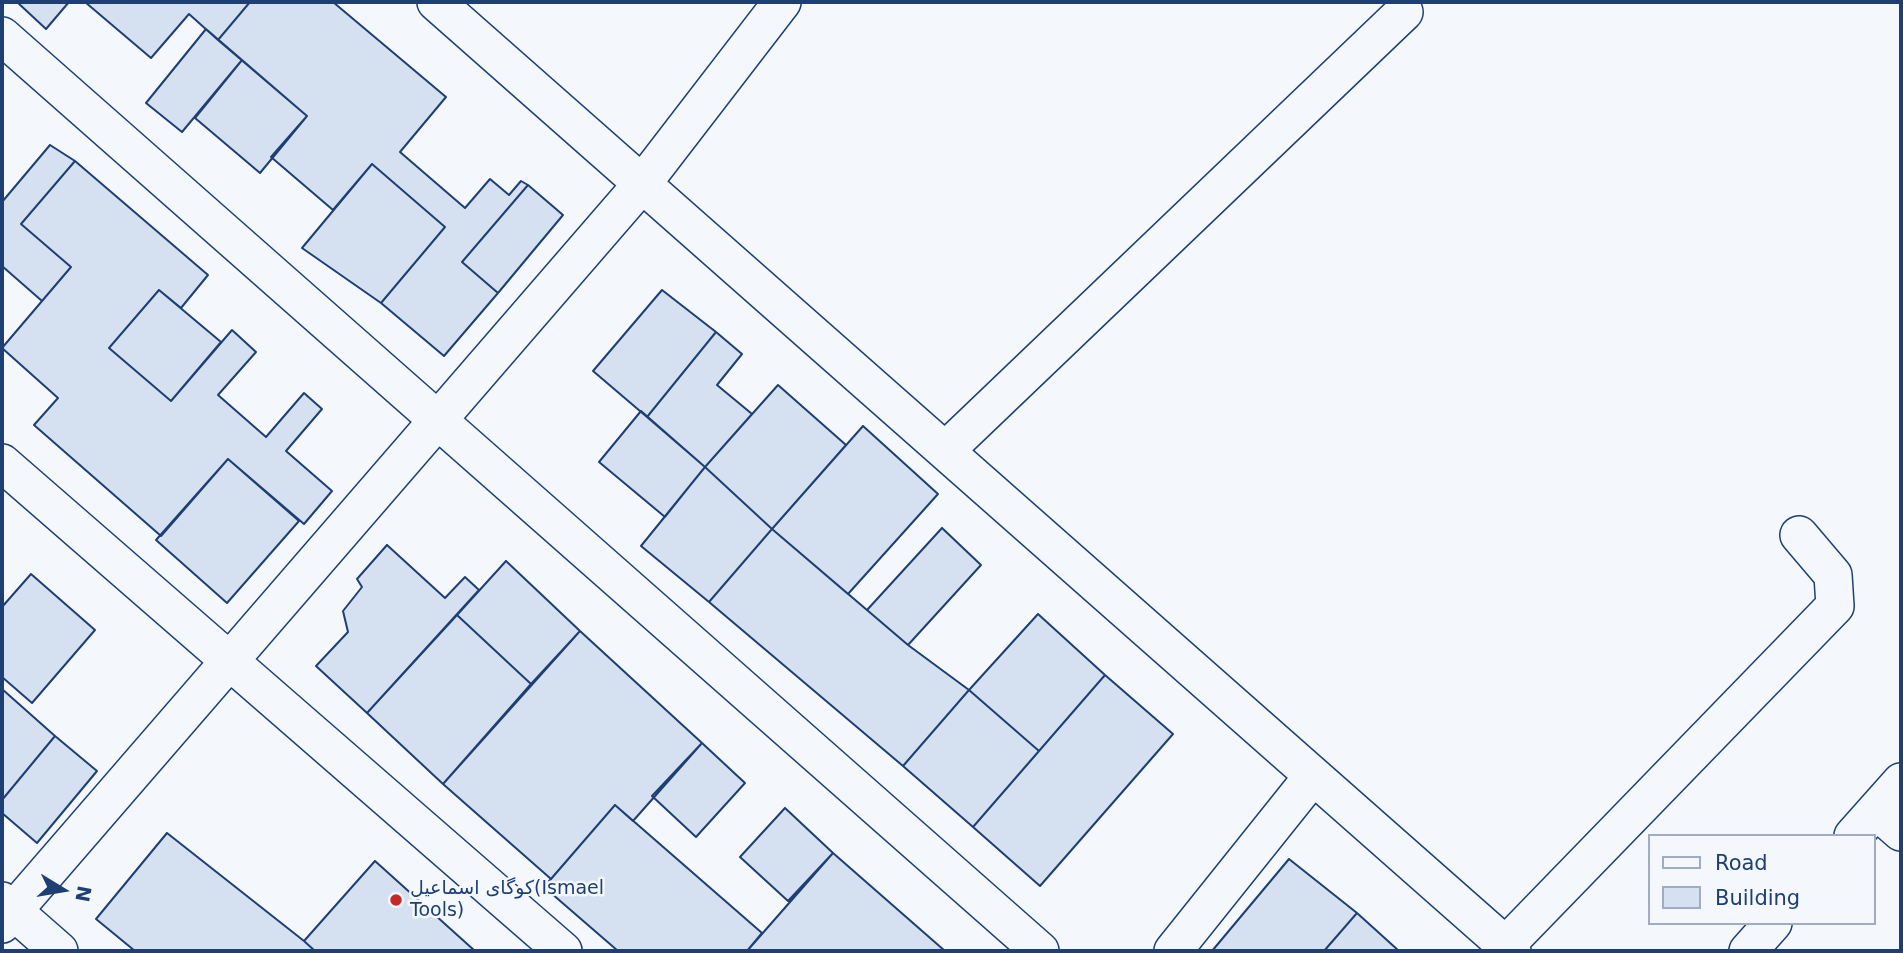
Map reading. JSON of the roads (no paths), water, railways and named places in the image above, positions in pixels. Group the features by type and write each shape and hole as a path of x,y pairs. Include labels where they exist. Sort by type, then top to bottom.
{"street":[{"path":"59,951 6,912 230,661 642,184 782,2"},
{"path":"452,7 642,184 1509,948 1835,606 1833,575 1799,535"},
{"path":"945,451 1404,12"},
{"path":"2,36 1040,951"},
{"path":"2,463 563,951"},
{"path":"1173,951 1313,776"},
{"path":"1877,826 1901,782"},
{"path":"1748,951 1771,925"}],"place":[{"name":"كوگای اسماعیل(Ismael Tools)","path":"396,900"}]}
